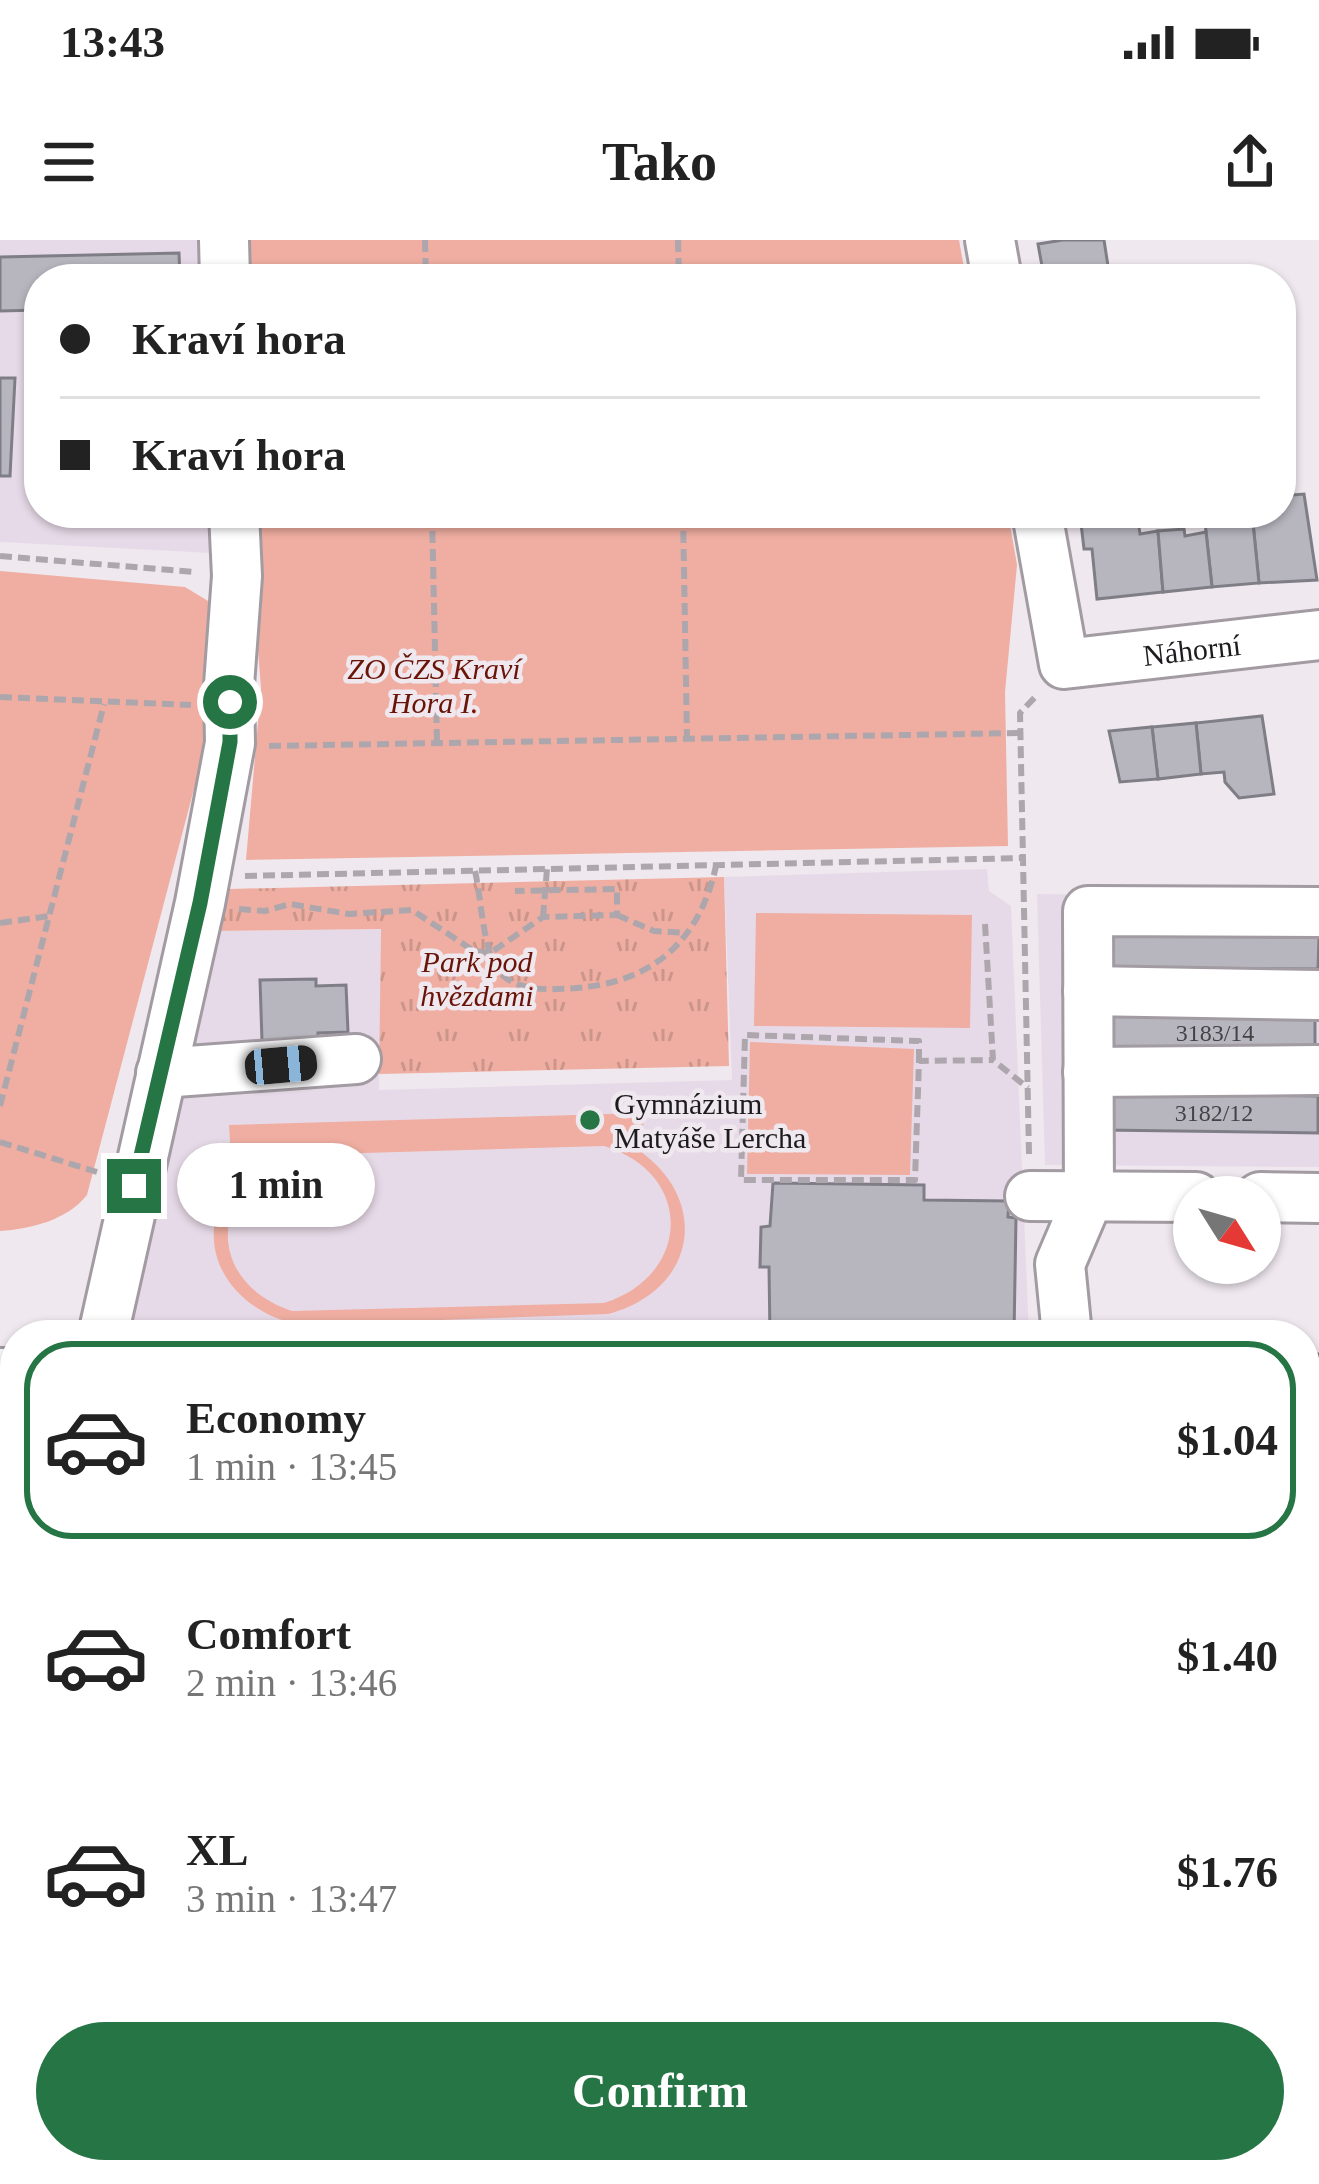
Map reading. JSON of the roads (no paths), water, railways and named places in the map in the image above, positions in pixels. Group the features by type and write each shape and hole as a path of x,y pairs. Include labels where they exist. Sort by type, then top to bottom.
{"street":[{"path":"106,1320 203,890 230,742 235,528"},
{"name":"Náhorní","path":"1040,528 1064,664 1319,635"},
{"path":"1066,1320 1060,1264 1089,1196 1088,911 1319,912"},
{"path":"1088,991 1318,995"},
{"path":"161,1073 356,1059"},
{"path":"1088,1072 1317,1070"},
{"path":"1030,1196 1173,1197"},
{"path":"1281,1197 1319,1198"}],"place":[{"name":"Gymnázium Matyáše Lercha","path":"590,1120"}],"park label":[{"name":"ZO ČZS Kraví Hora I.","path":"434,685"},
{"name":"Park pod hvězdami","path":"477,978"}]}
